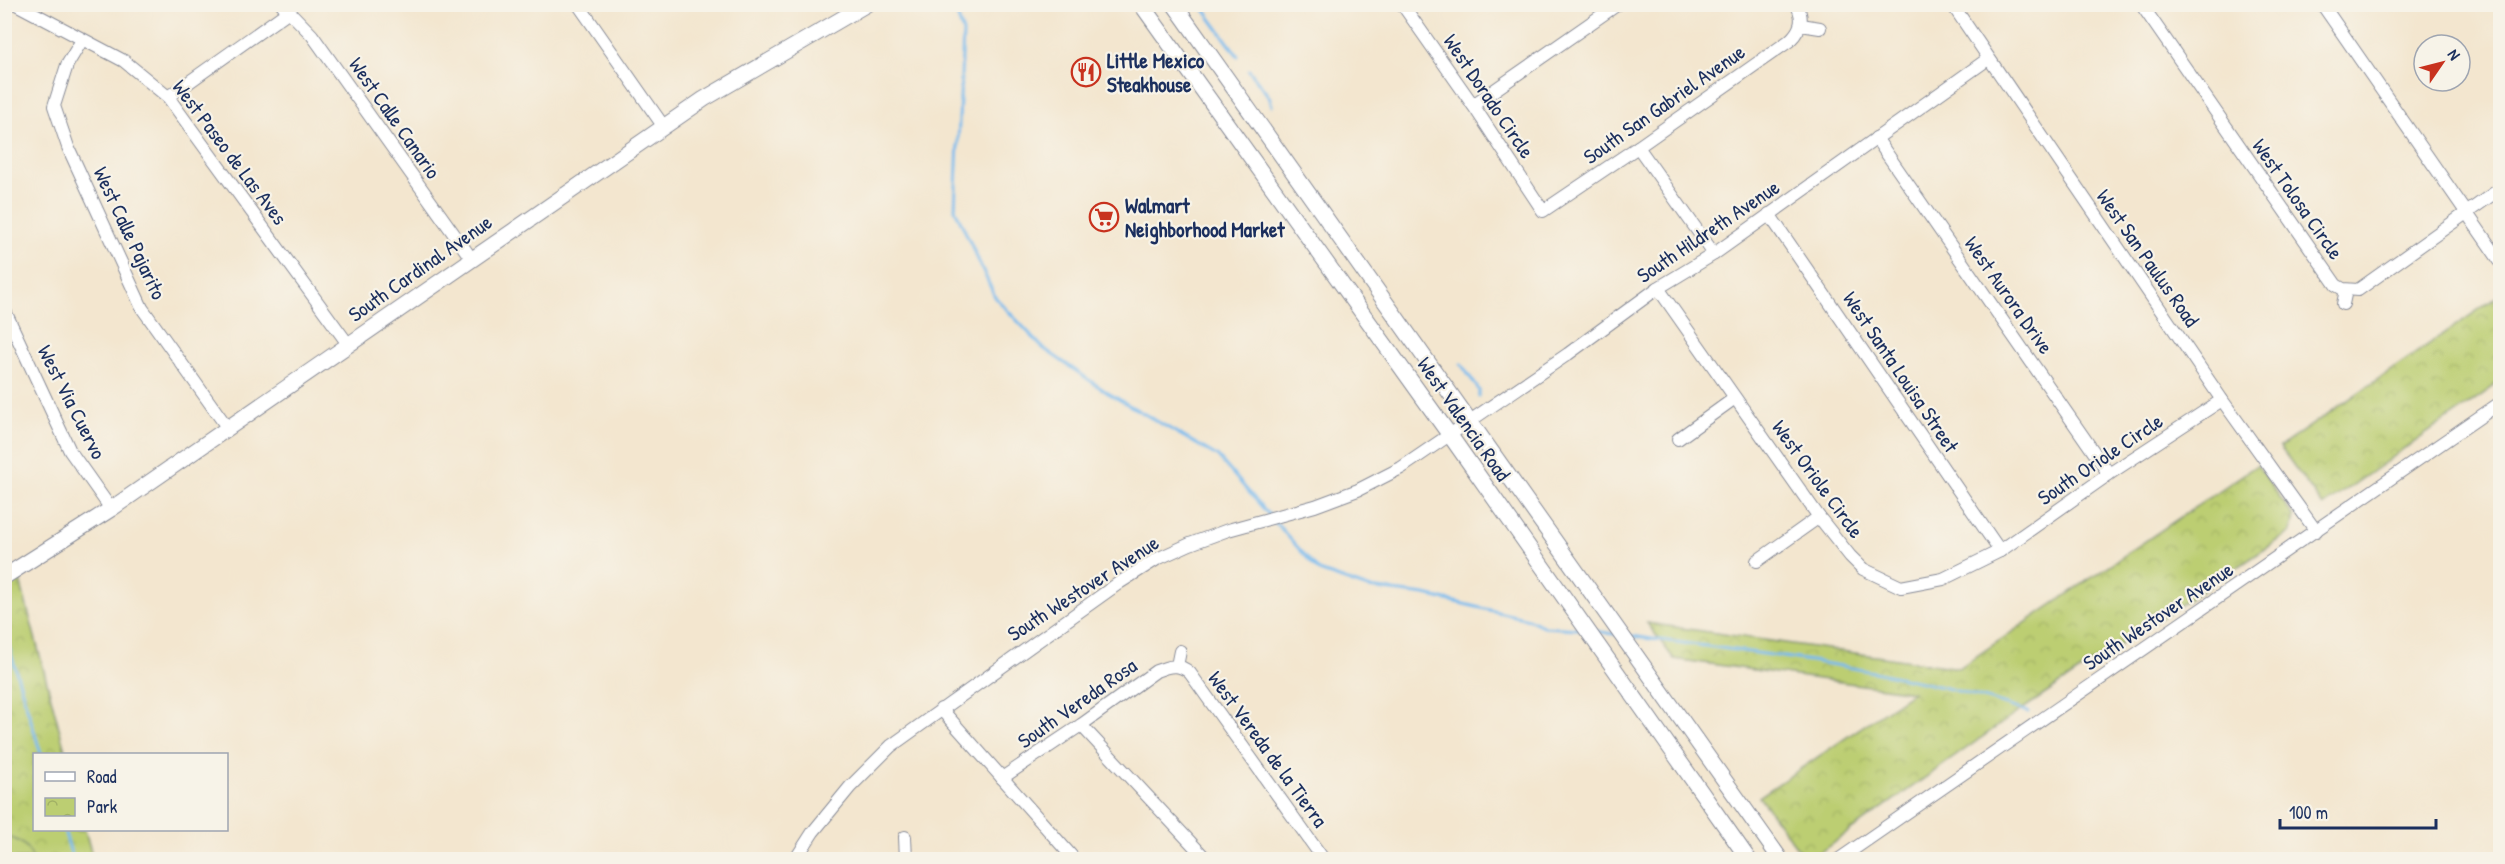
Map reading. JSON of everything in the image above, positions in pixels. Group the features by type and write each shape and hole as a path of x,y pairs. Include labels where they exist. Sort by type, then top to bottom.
{"main road":[{"name":"South Cardinal Avenue","path":"4,577 111,509 471,258 739,76 867,4"},
{"name":"West Valencia Road","path":"1141,4 1449,434 1566,602 1605,653 1749,860"},
{"name":"West Valencia Road","path":"1174,4 1781,860"},
{"path":"1249,153 1272,141"}],"street":[{"name":"West Paseo de Las Aves","path":"16,4 124,61 168,97 348,344"},
{"path":"578,4 664,127"},
{"name":"West Dorado Circle","path":"1402,4 1473,105 1543,211"},
{"path":"1473,105 1618,4"},
{"path":"1796,4 1801,15 1801,25 1820,28"},
{"name":"West San Paulus Road","path":"1952,4 2222,400 2316,531"},
{"name":"West Tolosa Circle","path":"2141,4 2331,281 2346,290 2362,288 2500,189"},
{"path":"2322,4 2500,261"},
{"path":"168,97 286,8"},
{"name":"West Calle Canario","path":"286,8 312,35 471,258"},
{"name":"South San Gabriel Avenue","path":"1543,211 1789,40 1801,25"},
{"name":"West Calle Pajarito","path":"82,40 67,65 54,105 68,147 142,308 227,427"},
{"name":"South Hildreth Avenue","path":"1449,434 1568,354 1658,288 1714,254 1988,59"},
{"name":"West Aurora Drive","path":"1876,138 2109,474"},
{"path":"1638,147 1714,254"},
{"name":"West Santa Louisa Street","path":"1769,214 2000,551"},
{"name":"West Oriole Circle","path":"1658,288 1819,517 1863,569 1901,587 1943,579 2000,551"},
{"path":"2343,304 2346,290"},
{"name":"West Via Cuervo","path":"4,309 70,451 111,509"},
{"path":"1678,440 1735,398"},
{"name":"South Oriole Circle","path":"2000,551 2109,474 2222,400"},
{"name":"South Westover Avenue","path":"1838,860 2500,403"},
{"name":"South Westover Avenue","path":"795,860 813,832 850,787 891,746 1139,569 1190,544 1228,530 1300,510 1358,490 1401,468 1449,434"},
{"path":"1757,561 1819,517"},
{"path":"1177,666 1180,651"},
{"name":"South Vereda Rosa","path":"1002,778 1082,725 1156,671 1177,666"},
{"name":"West Vereda de la Tierra","path":"1177,666 1190,674 1324,860"},
{"path":"941,709 1075,860"},
{"path":"1082,725 1207,860"},
{"path":"905,837 906,859"}],"green space":[{"path":"2500,295 2500,382 2323,506 2280,447"},
{"path":"2257,465 2294,517 2291,532 2015,714 1819,853 1801,853 1759,797 1913,692 1674,659 1647,623 1959,668"},
{"path":"19,577 66,753 33,753 33,831 85,831 93,859 5,860 5,586"},
{"path":"5,836 22,844 33,859 5,859"}],"waterway":[{"path":"953,4 963,32 955,209 995,297 1043,348 1108,393 1217,456 1270,516"},
{"path":"1200,4 1238,56"},
{"path":"1249,70 1270,98 1272,106"},
{"path":"1461,364 1479,390 1479,396"},
{"path":"1274,521 1319,571 1368,588 1425,595 1528,619 1545,627 1579,629"},
{"path":"4,631 41,753"},
{"path":"1594,631 1615,634"},
{"path":"1630,636 1781,656 1881,673 1930,684 2028,712"},
{"path":"64,831 73,860"}],"place":[{"name":"Little Mexico Steakhouse","path":"1086,72"},
{"name":"Walmart Neighborhood Market","path":"1104,217"}]}
